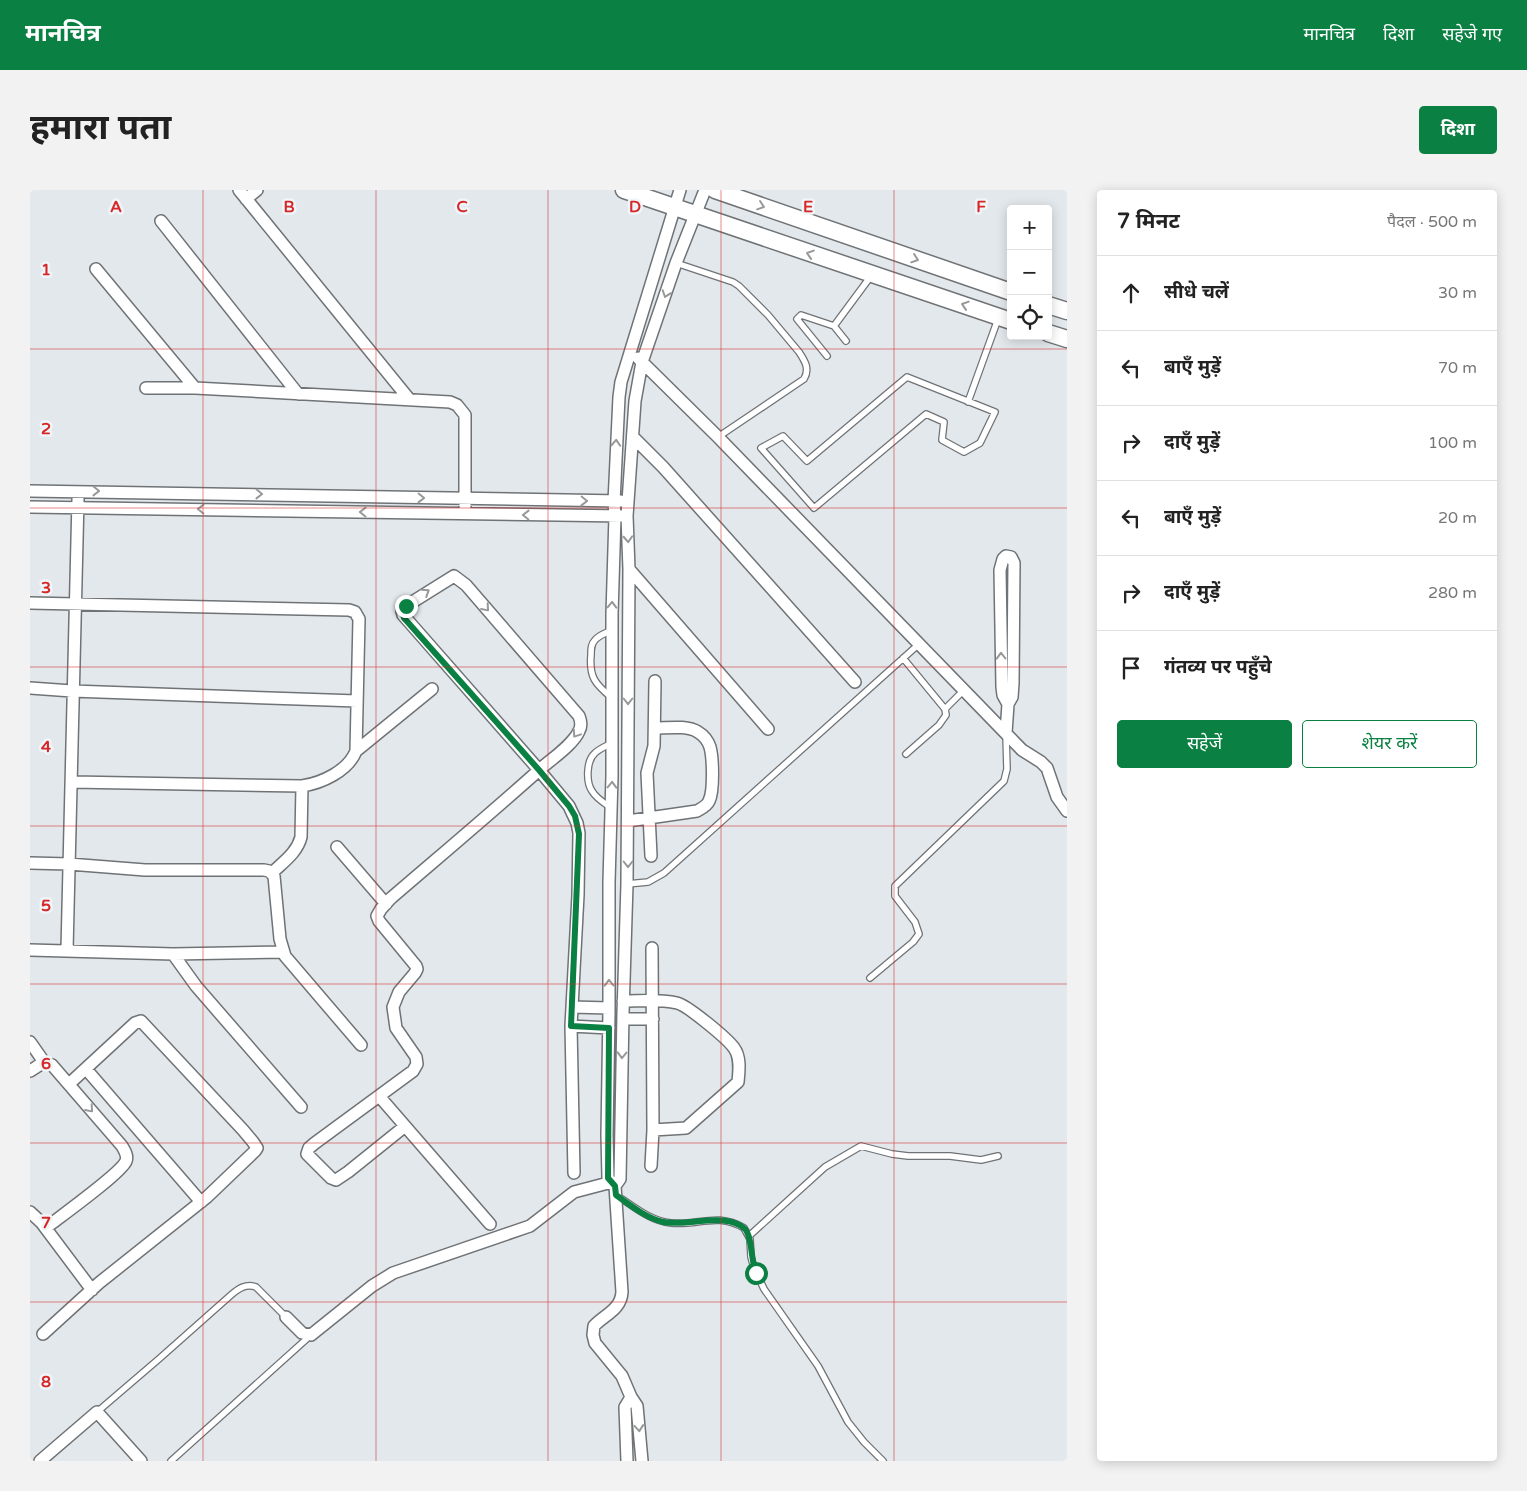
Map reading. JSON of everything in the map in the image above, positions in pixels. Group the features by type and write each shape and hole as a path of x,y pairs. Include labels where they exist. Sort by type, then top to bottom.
{"street":[{"path":"238,190 409,399"},
{"path":"246,199 257,190"},
{"path":"624,190 1005,318"},
{"path":"286,1317 302,1333 311,1335 372,1286 394,1273 530,1226 574,1192 614,1188 620,1180 623,1001 628,884 629,569 621,516 614,502 620,390 680,190"},
{"path":"642,1461 637,1406 622,1376 595,1343 593,1335 596,1324 615,1309 622,1296 614,1188 608,1178 607,1135 612,630 621,516 627,501 635,401 642,362 676,263 704,190"},
{"path":"715,190 1007,291"},
{"path":"160,222 298,394"},
{"path":"96,269 195,388"},
{"path":"1052,306 1067,311"},
{"path":"1052,334 1067,339"},
{"path":"631,350 1006,733 1027,754 1039,760 1047,768 1057,797 1067,811"},
{"path":"146,388 195,388 450,402 457,405 465,416 465,513"},
{"path":"633,437 663,467 855,682"},
{"path":"30,491 627,501"},
{"path":"67,950 78,491"},
{"path":"30,507 621,516"},
{"path":"1006,733 1008,704 1012,697 1013,683 1014,562 1011,557 1006,556 1003,559 1000,570 1002,687 1003,695 1008,704"},
{"path":"629,569 768,729"},
{"path":"404,1127 336,1180 331,1178 308,1156 307,1152 315,1143 416,1068 418,1061 396,1028 393,1007 399,992 417,970 410,956 377,918 378,912 386,904 539,770 570,742 579,732 581,721 579,716 466,584 457,576 452,576 406,606 402,611 403,615 539,770 569,806 577,823 579,834 571,1026 574,1173"},
{"path":"30,603 339,609 353,611 359,618 356,751"},
{"path":"651,856 647,773 653,752 655,681"},
{"path":"30,688 357,701"},
{"path":"72,782 302,786 316,784 331,777 351,760 356,751 432,689"},
{"path":"628,821 697,811 708,804 712,790 710,747 703,735 693,730 655,728"},
{"path":"272,873 300,844 302,837 302,786"},
{"path":"338,847 386,904"},
{"path":"30,863 145,870 264,870 272,873 274,876 283,952 295,969 361,1045"},
{"path":"609,882 628,884"},
{"path":"651,1166 653,1130 652,948"},
{"path":"30,950 172,954 283,952"},
{"path":"172,954 196,986 301,1107"},
{"path":"623,1001 653,1000 679,1003 694,1012 734,1048 738,1058 738,1082 690,1126 680,1129 653,1130"},
{"path":"572,1007 609,1008"},
{"path":"623,1019 653,1019"},
{"path":"43,1334 92,1290 201,1202 256,1150 253,1142 141,1021 135,1023 68,1084"},
{"path":"571,1026 609,1028"},
{"path":"30,1042 44,1062 52,1065 122,1146 126,1160 111,1177 51,1224 44,1225 41,1222"},
{"path":"30,1071 44,1062"},
{"path":"86,1069 201,1202"},
{"path":"379,1096 490,1224"},
{"path":"30,1212 41,1222 92,1290"},
{"path":"628,1461 625,1407 631,1397"},
{"path":"40,1461 97,1412 140,1461"}],"lane":[{"path":"676,263 733,282 739,286 768,315 806,363 807,369 804,379 718,437"},
{"path":"834,326 872,274"},
{"path":"826,356 797,319 801,315 834,326 846,342"},
{"path":"968,402 1005,318"},
{"path":"907,378 968,402 994,412 980,443 964,452 942,440 944,422 926,414 814,508 761,448 784,436 807,461 907,378"},
{"path":"612,630 600,635 594,641 591,658 593,678 598,687 612,698"},
{"path":"628,884 648,882 664,873 919,644"},
{"path":"903,658 945,709 946,715 940,725 906,754"},
{"path":"945,709 964,690"},
{"path":"870,978 913,942 919,934 915,922 895,896 895,886 1004,781 1007,769 1006,733"},
{"path":"611,808 593,793 589,784 588,766 594,753 612,743"},
{"path":"749,1236 826,1167 860,1146 908,1156 950,1156 981,1160 998,1156"},
{"path":"614,1188 656,1220 672,1224 705,1220 728,1222 744,1228 749,1236 752,1262 764,1288 818,1366 848,1422 883,1461"},
{"path":"97,1412 242,1287 252,1285 256,1287 286,1317"},
{"path":"171,1461 311,1335"}],"route":[{"path":"406,606 402,611 404,618 539,770 575,816 579,834 578,895 571,1026 609,1028 608,1178 615,1186 616,1195 650,1217 663,1222 672,1224 715,1220 739,1225 746,1230 749,1236 751,1257 756,1273"}]}
